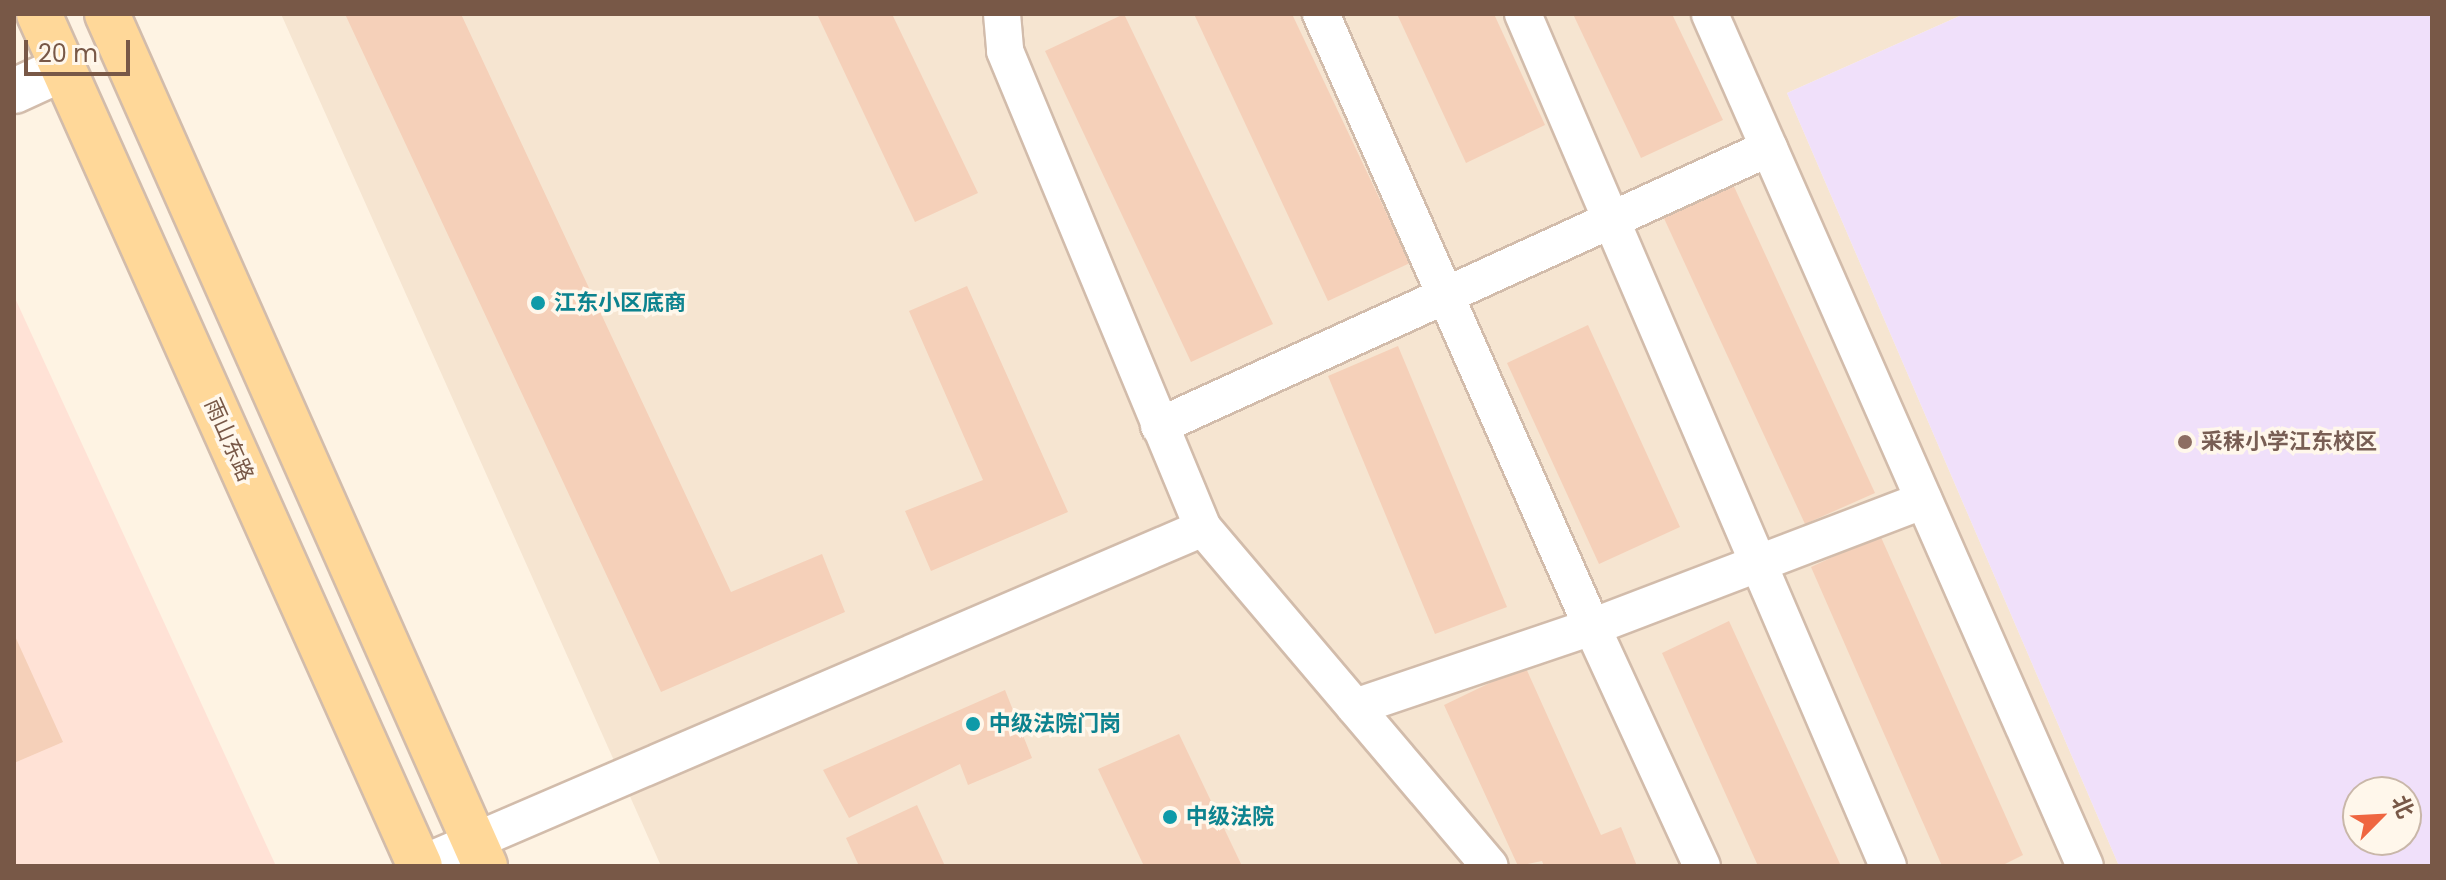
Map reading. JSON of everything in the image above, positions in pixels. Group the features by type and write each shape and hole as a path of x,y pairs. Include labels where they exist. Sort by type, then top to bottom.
{"main road":[{"name":"雨山东路","path":"39,14 418,866"},
{"path":"107,14 480,853"}],"street":[{"path":"1321,14 1592,627 1702,866"},
{"path":"1523,14 1888,866"},
{"path":"1710,14 2085,866"},
{"path":"1012,19 1005,51 1203,528 1490,866"},
{"path":"14,91 62,69"},
{"path":"1159,426 1769,148"},
{"path":"1355,707 1592,627 1924,500"},
{"path":"418,866 480,853 1203,528"}],"shaded area":[{"path":"281,14 1964,14 1787,93 2119,866 661,866"},
{"name":"采秣小学江东校区","path":"1964,14 2432,14 2432,866 2119,866 1787,93"},
{"path":"14,296 276,866 14,866"}],"building":[{"name":"江东小区底商","path":"345,14 461,14 731,592 822,554 845,612 661,692"},
{"path":"817,14 892,14 978,193 915,222"},
{"path":"1124,14 1273,324 1191,362 1045,51"},
{"path":"1194,14 1292,14 1410,263 1328,301"},
{"path":"1397,14 1494,14 1545,125 1466,163"},
{"path":"1573,14 1672,14 1723,120 1641,158"},
{"path":"1731,180 1875,493 1805,524 1662,214"},
{"path":"967,286 1068,512 931,571 905,511 983,480 909,311"},
{"path":"1588,325 1680,527 1599,564 1507,363"},
{"path":"1398,346 1507,607 1435,634 1328,376"},
{"path":"1880,535 2023,855 2001,866 1942,866 1811,567"},
{"path":"1729,621 1841,866 1758,866 1662,653"},
{"path":"14,634 63,742 14,763"},
{"path":"1525,666 1601,835 1621,827 1637,866 1544,866 1542,861 1518,866 1444,705"},
{"name":"中级法院门岗","path":"1005,690 1032,758 968,785 960,764 849,818 823,770"},
{"name":"中级法院","path":"1179,734 1242,866 1144,866 1098,769"},
{"path":"917,805 945,866 859,866 846,838"}],"place":[{"name":"江东小区底商","path":"538,303"},
{"name":"采秣小学江东校区","path":"2185,442"},
{"name":"中级法院门岗","path":"973,724"},
{"name":"中级法院","path":"1170,817"}]}
